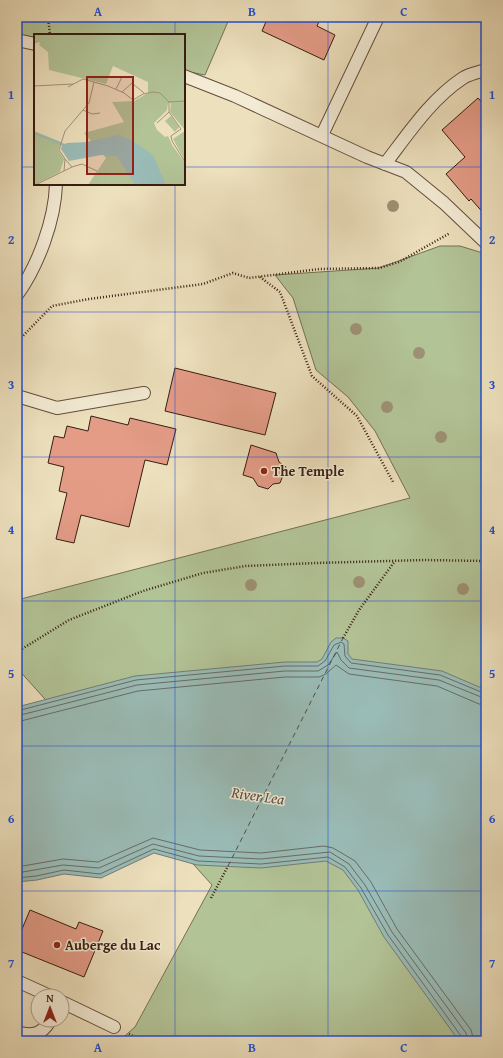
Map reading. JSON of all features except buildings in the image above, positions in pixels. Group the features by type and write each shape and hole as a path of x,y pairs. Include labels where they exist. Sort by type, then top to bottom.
{"lane":[{"path":"322,135 378,17"},
{"path":"17,40 34,44"},
{"path":"385,164 412,128 438,98 464,77 486,70"},
{"path":"185,76 406,172 444,203 486,243"},
{"path":"17,295 27,282 42,249 55,198 56,185"},
{"path":"17,396 57,408 144,393"},
{"path":"17,981 32,988"},
{"path":"70,1006 114,1027"},
{"path":"17,1032 24,1035 36,1035 45,1028"}],"path":[{"path":"48,17 50,34"},
{"path":"17,342 52,306 88,299 203,284 234,273 249,278 319,269 379,268 399,262 450,232 457,236"},
{"path":"259,277 280,292 312,376 357,416 393,482"},
{"path":"343,638 359,610 396,561"},
{"path":"17,652 68,620 143,591 203,573 246,566 396,561 486,561"},
{"path":"211,898 228,866"}],"green space":[{"path":"17,17 230,17 205,75 185,71 185,34 34,34 34,40 17,36"},
{"path":"440,246 460,246 486,254 486,1041 119,1041 135,1027 212,885 17,668 17,600 410,498 375,431 348,397 316,370 293,298 275,275 379,268"}],"water":[{"name":"River Lea","path":"336,638 343,638 348,641 348,654 352,659 442,671 486,690 486,1041 459,1041 384,937 358,890 343,870 326,861 261,868 197,865 154,853 101,878 64,874 37,880 17,882 17,707 135,676 285,662 317,662 322,659 331,642"}],"ferry route":[{"path":"228,866 343,638"}],"place":[{"name":"The Temple","path":"264,471"},
{"name":"Auberge du Lac","path":"57,945"}]}
